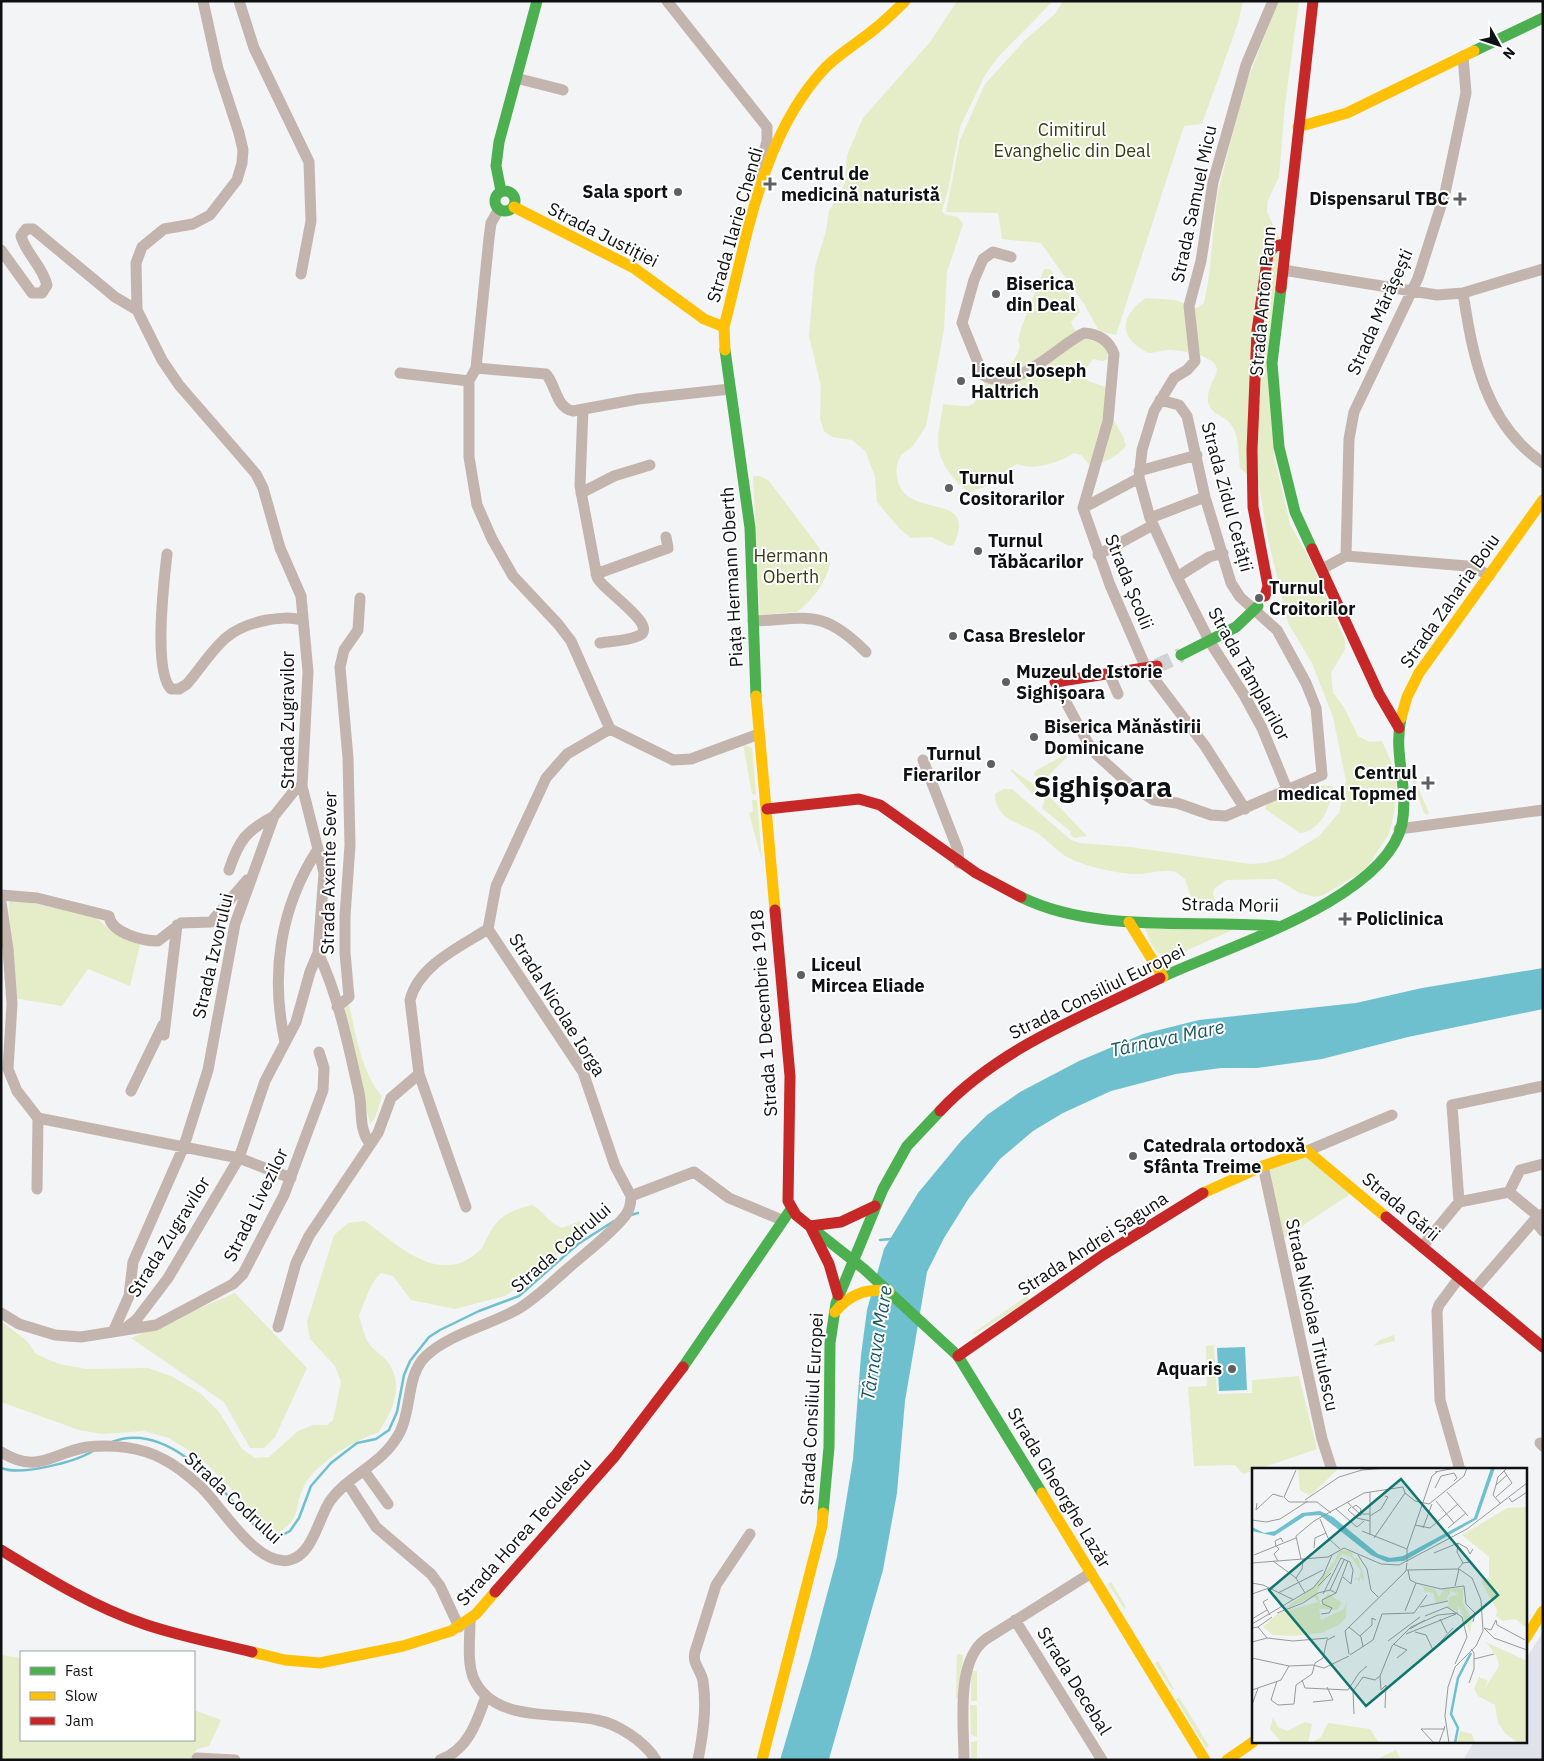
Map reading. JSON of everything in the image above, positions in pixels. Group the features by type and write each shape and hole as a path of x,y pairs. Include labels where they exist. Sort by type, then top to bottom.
{"main road":[{"path":"502,191 497,175 497,154 537,1"},
{"name":"Strada Ilarie Chendi","path":"730,390 724,327 750,223 775,147 806,91 827,66 879,26 905,1"},
{"name":"Strada Anton Pann","path":"1313,1 1272,363 1279,447 1295,512 1379,694 1399,728"},
{"path":"1298,127 1347,113 1543,18"},
{"path":"502,191 508,191 513,195 514,207 505,211 498,209 495,199 502,191"},
{"name":"Strada Justiției","path":"514,207 640,272 704,319 724,327"},
{"name":"Strada Zidul Cetății","path":"1266,596 1268,586 1254,507 1256,331 1268,254 1275,246 1285,244"},
{"name":"Piața Hermann Oberth","path":"730,390 750,528 759,621 759,734"},
{"name":"Strada Zaharia Boiu","path":"1399,728 1405,699 1412,684 1543,500"},
{"path":"1181,655 1210,642 1236,627 1257,609"},
{"path":"1055,682 1151,667"},
{"name":"Strada Morii","path":"767,809 859,799 880,805 959,863 1015,895 1061,912 1094,919 1129,922 1211,922 1280,927 1324,906 1360,883 1386,854 1399,829 1404,805 1398,741 1399,728"},
{"name":"Strada 1 Decembrie 1918","path":"759,734 790,1076 788,1190 791,1209"},
{"path":"1129,922 1163,977"},
{"name":"Strada Consiliul Europei","path":"762,1760 822,1526 829,1447 830,1343 833,1316 838,1295 891,1172 911,1141 940,1109 968,1085 1009,1055 1041,1036 1163,977 1280,927"},
{"name":"Strada Andrei Șaguna","path":"958,1356 1138,1232 1210,1189 1263,1166 1307,1151"},
{"name":"Strada Gării","path":"1307,1151 1543,1347"},
{"path":"810,1226 841,1222 875,1206"},
{"path":"791,1209 853,1259"},
{"name":"Strada Horea Teculescu","path":"1,1550 71,1593 122,1616 155,1627 277,1659 303,1663 341,1660 422,1641 459,1627 470,1620 615,1456 679,1372 791,1209"},
{"path":"810,1226 829,1264 838,1295"},
{"name":"Strada Gheorghe Lazăr","path":"853,1259 958,1356 1205,1760"},
{"path":"833,1316 844,1301 861,1290 889,1291"},
{"path":"1526,1636 1543,1611"},
{"path":"1227,1760 1252,1743"}],"street":[{"path":"137,310 136,263 142,247 164,228 193,224 210,215 237,180 242,163 243,150 239,133 218,69 203,1"},
{"path":"239,1 254,48 308,162 311,221 301,274"},
{"path":"667,1 688,30 724,69 768,127 768,141 749,208 750,223"},
{"name":"Strada Samuel Micu","path":"1160,400 1174,378 1187,370 1195,361 1190,306 1201,262 1213,182 1246,65 1273,1"},
{"name":"Strada Mărășești","path":"1346,556 1349,439 1354,412 1410,291 1418,278 1445,194 1461,125 1466,93 1463,56"},
{"path":"516,78 563,90"},
{"path":"498,209 490,230 476,368 469,380 470,466 473,488 485,524 513,576 558,624 571,641 610,730 673,760 691,759 759,734"},
{"path":"1,250 32,293 42,293 47,284 45,278 41,268 23,244 21,236 26,229 34,229 115,297 137,310"},
{"path":"1011,257 993,252 983,259 974,280 962,323 983,375 995,380 1009,380 1025,373 1084,333 1099,336 1112,348 1114,354 1108,421 1083,508"},
{"path":"1283,270 1437,295 1463,293 1543,269"},
{"path":"1463,293 1471,346 1484,388 1508,430 1525,449 1543,463"},
{"name":"Strada Zugravilor","path":"118,1331 137,1319 168,1278 240,1158 265,1081 296,1022 310,972 318,953 325,885 323,865 302,786 308,665 301,596 280,548 263,488 256,474 179,385 162,360 137,310"},
{"path":"476,368 546,374 563,407 573,411 646,398 730,390"},
{"path":"400,373 469,380"},
{"path":"1139,475 1150,422 1160,400"},
{"name":"Strada Zidul Cetății","path":"1160,400 1172,402 1184,410 1197,455 1205,497 1234,590 1257,609 1277,630 1313,699 1318,715 1322,775 1287,790"},
{"path":"583,409 579,471 596,574 603,587 638,616 644,627 644,631 638,636 600,643"},
{"path":"1083,508 1139,475 1197,455"},
{"path":"581,492 614,476 650,465"},
{"name":"Strada Tâmplarilor","path":"1139,475 1151,521 1177,577 1210,642 1244,695 1262,728 1287,790"},
{"path":"1098,554 1151,521 1205,497"},
{"name":"Strada Școlii","path":"1083,508 1098,554 1151,667 1169,700 1205,746 1245,809"},
{"path":"596,574 668,548 666,537"},
{"path":"1177,577 1209,557 1224,553"},
{"path":"167,554 161,617 165,679 171,689 179,689 187,684 224,638 239,627 280,618 302,620"},
{"path":"1322,569 1346,556 1467,566 1476,568 1489,576"},
{"name":"Strada Axente Sever","path":"337,1007 349,997 345,954 345,916 350,845 348,758 340,667 344,650 358,630 360,598"},
{"name":"Piața Hermann Oberth","path":"759,621 818,618 838,629 866,652"},
{"path":"1109,673 1118,694"},
{"path":"1055,682 1089,745 1097,755 1148,797 1220,816 1230,815 1287,790"},
{"path":"466,1207 419,1074 411,1019 410,1000 413,990 422,974 488,929 496,886 546,778 556,764 567,754 610,730"},
{"path":"923,760 958,850 959,863"},
{"name":"Strada Izvorului","path":"118,1331 129,1296 133,1262 184,1146 208,1070 235,924 274,816 294,792 302,786"},
{"path":"1399,829 1543,810"},
{"path":"229,870 242,839 258,824 274,816"},
{"path":"285,1042 279,1010 279,946 292,894 318,849"},
{"path":"1,895 37,898 109,916 110,922 116,929 152,941 164,938 181,923 211,922 253,871"},
{"path":"1,902 8,948 12,1004 8,1069 17,1091 38,1118 37,1189"},
{"path":"164,1035 177,925"},
{"name":"Strada Nicolae Iorga","path":"488,929 583,1072 615,1166 631,1196"},
{"name":"Strada Zugravilor","path":"318,953 337,1007"},
{"path":"337,1007 359,1095 361,1126 370,1144"},
{"path":"130,1091 166,1020"},
{"name":"Strada Livezilor","path":"1,1313 19,1324 62,1337 82,1337 156,1325 239,1279 284,1195 323,1090 324,1068 318,1052"},
{"path":"278,1327 296,1263 302,1249 378,1132 391,1098 419,1074"},
{"path":"1459,1202 1452,1105 1543,1086"},
{"name":"Strada Andrei Șaguna","path":"1307,1151 1392,1116"},
{"path":"38,1118 184,1146"},
{"name":"Strada Zugravilor","path":"184,1146 240,1158 291,1178"},
{"path":"1509,1192 1520,1170 1543,1164"},
{"name":"Strada Nicolae Titulescu","path":"1263,1166 1322,1439 1331,1468"},
{"path":"631,1196 694,1172 729,1198 782,1220"},
{"path":"1422,1246 1459,1202 1509,1192 1540,1215"},
{"name":"Strada Codrului","path":"1,1452 14,1460 34,1463 86,1447 115,1447 145,1452 181,1469 201,1487 259,1551 276,1560 293,1559 305,1550 328,1505 348,1484 365,1472 390,1448 406,1420 417,1370 423,1359 444,1344 526,1304 609,1233 626,1214 631,1196"},
{"path":"1540,1215 1539,1226 1543,1231"},
{"path":"1474,1290 1540,1215"},
{"path":"1459,1278 1439,1305 1437,1312 1441,1407 1459,1468"},
{"path":"365,1472 388,1504"},
{"path":"348,1484 376,1527 431,1574 440,1586 459,1627"},
{"path":"698,1760 705,1721 703,1685 694,1657 716,1585 750,1534"},
{"path":"964,1760 965,1682 970,1657 980,1643 1091,1573"},
{"path":"470,1620 472,1673 486,1696 502,1706 515,1710 586,1718 609,1723 627,1733 656,1760"},
{"name":"Strada Decebal","path":"1015,1620 1102,1760"},
{"path":"440,1760 453,1754 468,1739 486,1696"},
{"path":"197,1758 235,1760"}],"shaded area":[{"path":"1543,1632 1543,1760 1463,1760 1473,1744 1526,1744 1526,1658"}],"green space":[{"path":"957,1 1053,1 999,56 985,75 960,127 942,211 944,214 958,217 963,224 947,272 944,329 926,426 913,446 901,455 898,463 897,477 902,491 912,499 949,510 956,517 959,527 954,544 950,546 931,537 911,538 900,529 877,502 875,477 866,452 852,440 832,437 824,431 820,419 821,386 809,336 815,267 826,231 829,211 845,183 847,155 863,118 931,41"},
{"name":"Cimitirul Evanghelic din Deal","path":"1063,1 1243,1 1238,23 1202,124 1184,126 1116,335 1099,331 1084,304 1041,243 1002,239 998,213 946,212 960,140 985,84 1026,39 1055,14"},
{"path":"1278,1 1299,1 1285,105 1279,177 1268,200 1267,212 1279,237 1274,456 1290,524 1310,560 1345,640 1345,649 1331,673 1333,693 1344,707 1358,736 1369,742 1382,741 1396,773 1395,809 1389,834 1366,869 1324,895 1315,897 1300,893 1276,879 1226,880 1214,889 1213,894 1217,908 1214,912 1209,912 1193,903 1185,879 1176,872 1126,873 1096,868 1068,857 1037,833 1010,820 1004,815 996,803 995,794 1003,789 1012,789 1071,840 1080,843 1130,847 1250,864 1265,863 1283,858 1319,836 1339,813 1346,781 1333,717 1312,663 1288,623 1267,535 1259,485 1240,468 1237,437 1232,426 1214,411 1208,403 1208,394 1217,368 1207,358 1182,351 1168,350 1149,353 1132,341 1127,334 1126,327 1131,312 1146,298 1175,300 1197,308 1204,303 1209,277 1217,196 1243,92"},
{"path":"1044,269 1050,269 1078,306 1080,312 1071,322 1073,328 1083,337 1093,337 1106,347 1108,359 1103,361 1093,359 1083,373 1088,381 1105,387 1112,418 1123,436 1126,446 1110,459 1090,465 1081,455 1074,453 1046,465 1031,467 1017,464 1002,473 999,482 970,492 962,487 954,478 945,467 941,458 938,442 943,404 968,406 973,404 990,372 995,368 1005,368 1012,363 1020,346 1018,340 1022,326"},
{"name":"Hermann Oberth","path":"753,476 760,476 769,481 830,562 823,583 808,602 797,612 760,615"},
{"path":"743,744 752,748 756,795 752,794"},
{"path":"1066,754 1068,756 1043,781 1034,775 1035,771"},
{"path":"1011,769 1042,790 1038,800 1011,771"},
{"path":"1414,778 1429,813 1427,815 1424,813 1412,779"},
{"path":"1322,785 1333,786 1328,808 1320,822 1308,831 1300,833 1265,809 1267,804"},
{"path":"1047,794 1087,836 1074,838 1070,834 1071,832 1042,808"},
{"path":"752,800 757,800 762,861 749,813 753,812"},
{"path":"9,898 95,917 114,933 141,941 130,986 88,969 62,1006 13,998"},
{"path":"1241,926 1170,958 1160,955 1151,943 1145,928"},
{"path":"348,1001 364,1063 382,1096 375,1118 370,1124 344,1009"},
{"path":"1307,1151 1355,1191 1278,1242 1263,1166"},
{"path":"532,1205 553,1223 562,1228 580,1221 582,1230 571,1243 505,1296 455,1309 411,1300 393,1276 381,1273 377,1277 359,1316 368,1342 387,1361 392,1370 396,1388 392,1407 378,1433 347,1447 317,1469 304,1486 291,1522 279,1532 263,1528 229,1486 199,1457 169,1438 144,1431 102,1434 79,1430 1,1402 1,1321 27,1341 36,1354 59,1364 87,1369 148,1368 171,1376 200,1393 219,1412 242,1449 255,1458 269,1457 298,1431 313,1425 327,1425 333,1420 341,1382 335,1366 310,1339 307,1322 334,1235 348,1223 365,1221 405,1251 420,1259 434,1264 450,1265 465,1261 480,1250 497,1222 507,1214"},
{"path":"235,1293 307,1368 275,1437 264,1448 250,1448 224,1402 131,1338"},
{"path":"1027,1296 1029,1300 975,1334 973,1333"},
{"path":"1394,1335 1395,1341 1373,1346 1380,1340"},
{"path":"1214,1345 1217,1394 1252,1393 1252,1380 1299,1376 1317,1449 1261,1468 1252,1468 1252,1471 1243,1474 1235,1465 1194,1466 1188,1387 1207,1386 1206,1346"},
{"path":"1111,1582 1126,1607 1124,1609 1108,1584"},
{"path":"957,1654 963,1655 961,1698 956,1698"},
{"path":"1,1655 20,1658 20,1741 195,1741 195,1710 221,1720 209,1746 197,1749 190,1760 1,1760"},
{"path":"1158,1661 1174,1689 1172,1690 1155,1663"},
{"path":"971,1671 977,1671 977,1701 971,1701"},
{"path":"1179,1697 1209,1746 1206,1748 1176,1699"},
{"path":"970,1705 977,1705 977,1737 971,1735"},
{"path":"977,1741 977,1760 971,1760 971,1742"},
{"path":"1396,1750 1401,1760 1375,1760"}],"water":[{"name":"Târnava Mare","path":"1543,968 1543,1009 1408,1037 1322,1059 1257,1068 1221,1068 1176,1074 1111,1091 1063,1113 1033,1131 1000,1159 969,1198 944,1238 927,1272 905,1401 897,1493 883,1570 829,1759 780,1760 837,1557 853,1459 861,1355 867,1310 884,1249 918,1193 961,1141 987,1115 1020,1092 1079,1061 1143,1034 1199,1020 1356,1003 1422,988"},
{"name":"Aquaris","path":"1245,1347 1247,1390 1219,1391 1217,1348"}],"waterway":[{"path":"631,1215 638,1213"},
{"path":"112,1442 134,1438 155,1441 176,1451 215,1482 262,1534 270,1538 277,1538 290,1531 299,1518 311,1486 331,1463 357,1443 376,1439 389,1430 397,1412 404,1375 410,1361 429,1337 479,1311 519,1296 578,1244 614,1221"},
{"path":"880,1240 891,1239"},
{"path":"1,1468 21,1470 48,1467 93,1451"}],"tunnel":[{"path":"1157,666 1181,655"}],"traffic: fast":[{"path":"501,191 496,166 499,142 537,1"},
{"path":"1474,51 1543,18"},
{"path":"505,191 512,194 515,201 512,208 505,211 498,208 495,201 498,194 505,191"},
{"path":"1281,288 1272,363 1279,447 1295,512 1312,549"},
{"path":"725,350 750,528 756,696"},
{"path":"1181,655 1236,627 1258,606"},
{"path":"1160,978 1299,918 1335,898 1366,876 1389,851 1402,824 1404,797 1399,745 1401,718"},
{"path":"1021,897 1050,909 1113,921 1276,926"},
{"path":"823,1513 829,1447 830,1343 836,1303 883,1189 907,1146 940,1111"},
{"path":"683,1367 791,1209"},
{"path":"812,1228 864,1269 958,1356 1042,1493"}],"traffic: slow":[{"path":"725,350 724,327 749,224 771,156 786,124 804,94 826,67 881,24 905,1"},
{"path":"1298,127 1347,113 1474,51"},
{"path":"514,207 634,268 704,319 724,327"},
{"path":"1401,718 1407,697 1419,673 1543,500"},
{"path":"756,696 775,910"},
{"path":"1129,922 1163,977"},
{"path":"1203,1193 1263,1166 1307,1151 1386,1217"},
{"path":"835,1312 847,1301 859,1294 873,1290 889,1291"},
{"path":"1042,1493 1205,1760"},
{"path":"762,1760 822,1526 823,1513"},
{"path":"252,1652 285,1660 320,1663 403,1646 451,1631 476,1614 495,1592"},
{"path":"1526,1637 1543,1611"},
{"path":"1227,1760 1252,1743"}],"traffic: jam":[{"path":"1281,288 1313,1"},
{"path":"1265,596 1268,586 1253,507 1252,450 1257,331 1268,254 1275,246 1285,244"},
{"path":"1312,549 1379,694 1399,728"},
{"path":"1055,682 1157,666"},
{"path":"767,809 859,799 880,805 976,873 1021,897"},
{"path":"775,910 790,1076 788,1201 796,1215 812,1228"},
{"path":"940,1111 963,1089 1015,1051 1073,1020 1160,978"},
{"path":"958,1356 1103,1255 1203,1193"},
{"path":"838,1295 829,1264 810,1226 841,1222 875,1206"},
{"path":"1386,1217 1543,1347"},
{"path":"495,1592 615,1456 683,1367"},
{"path":"1,1550 70,1591 125,1617 171,1632 252,1652"}],"place":[{"name":"Centrul de medicină naturistă","path":"770,184"},
{"name":"Sala sport","path":"678,192"},
{"name":"Dispensarul TBC","path":"1460,199"},
{"name":"Biserica din Deal","path":"996,294"},
{"name":"Liceul Joseph Haltrich","path":"961,381"},
{"name":"Turnul Cositorarilor","path":"949,488"},
{"name":"Turnul Tăbăcarilor","path":"978,551"},
{"name":"Turnul Croitorilor","path":"1259,598"},
{"name":"Casa Breslelor","path":"953,636"},
{"name":"Muzeul de Istorie Sighișoara","path":"1006,682"},
{"name":"Biserica Mănăstirii Dominicane","path":"1034,737"},
{"name":"Turnul Fierarilor","path":"991,764"},
{"name":"Centrul medical Topmed","path":"1428,783"},
{"name":"Policlinica","path":"1345,919"},
{"name":"Liceul Mircea Eliade","path":"801,975"},
{"name":"Catedrala ortodoxă Sfânta Treime","path":"1133,1156"},
{"name":"Aquaris","path":"1232,1369"}],"district":[{"name":"Sighișoara","path":"1103,787"}]}
